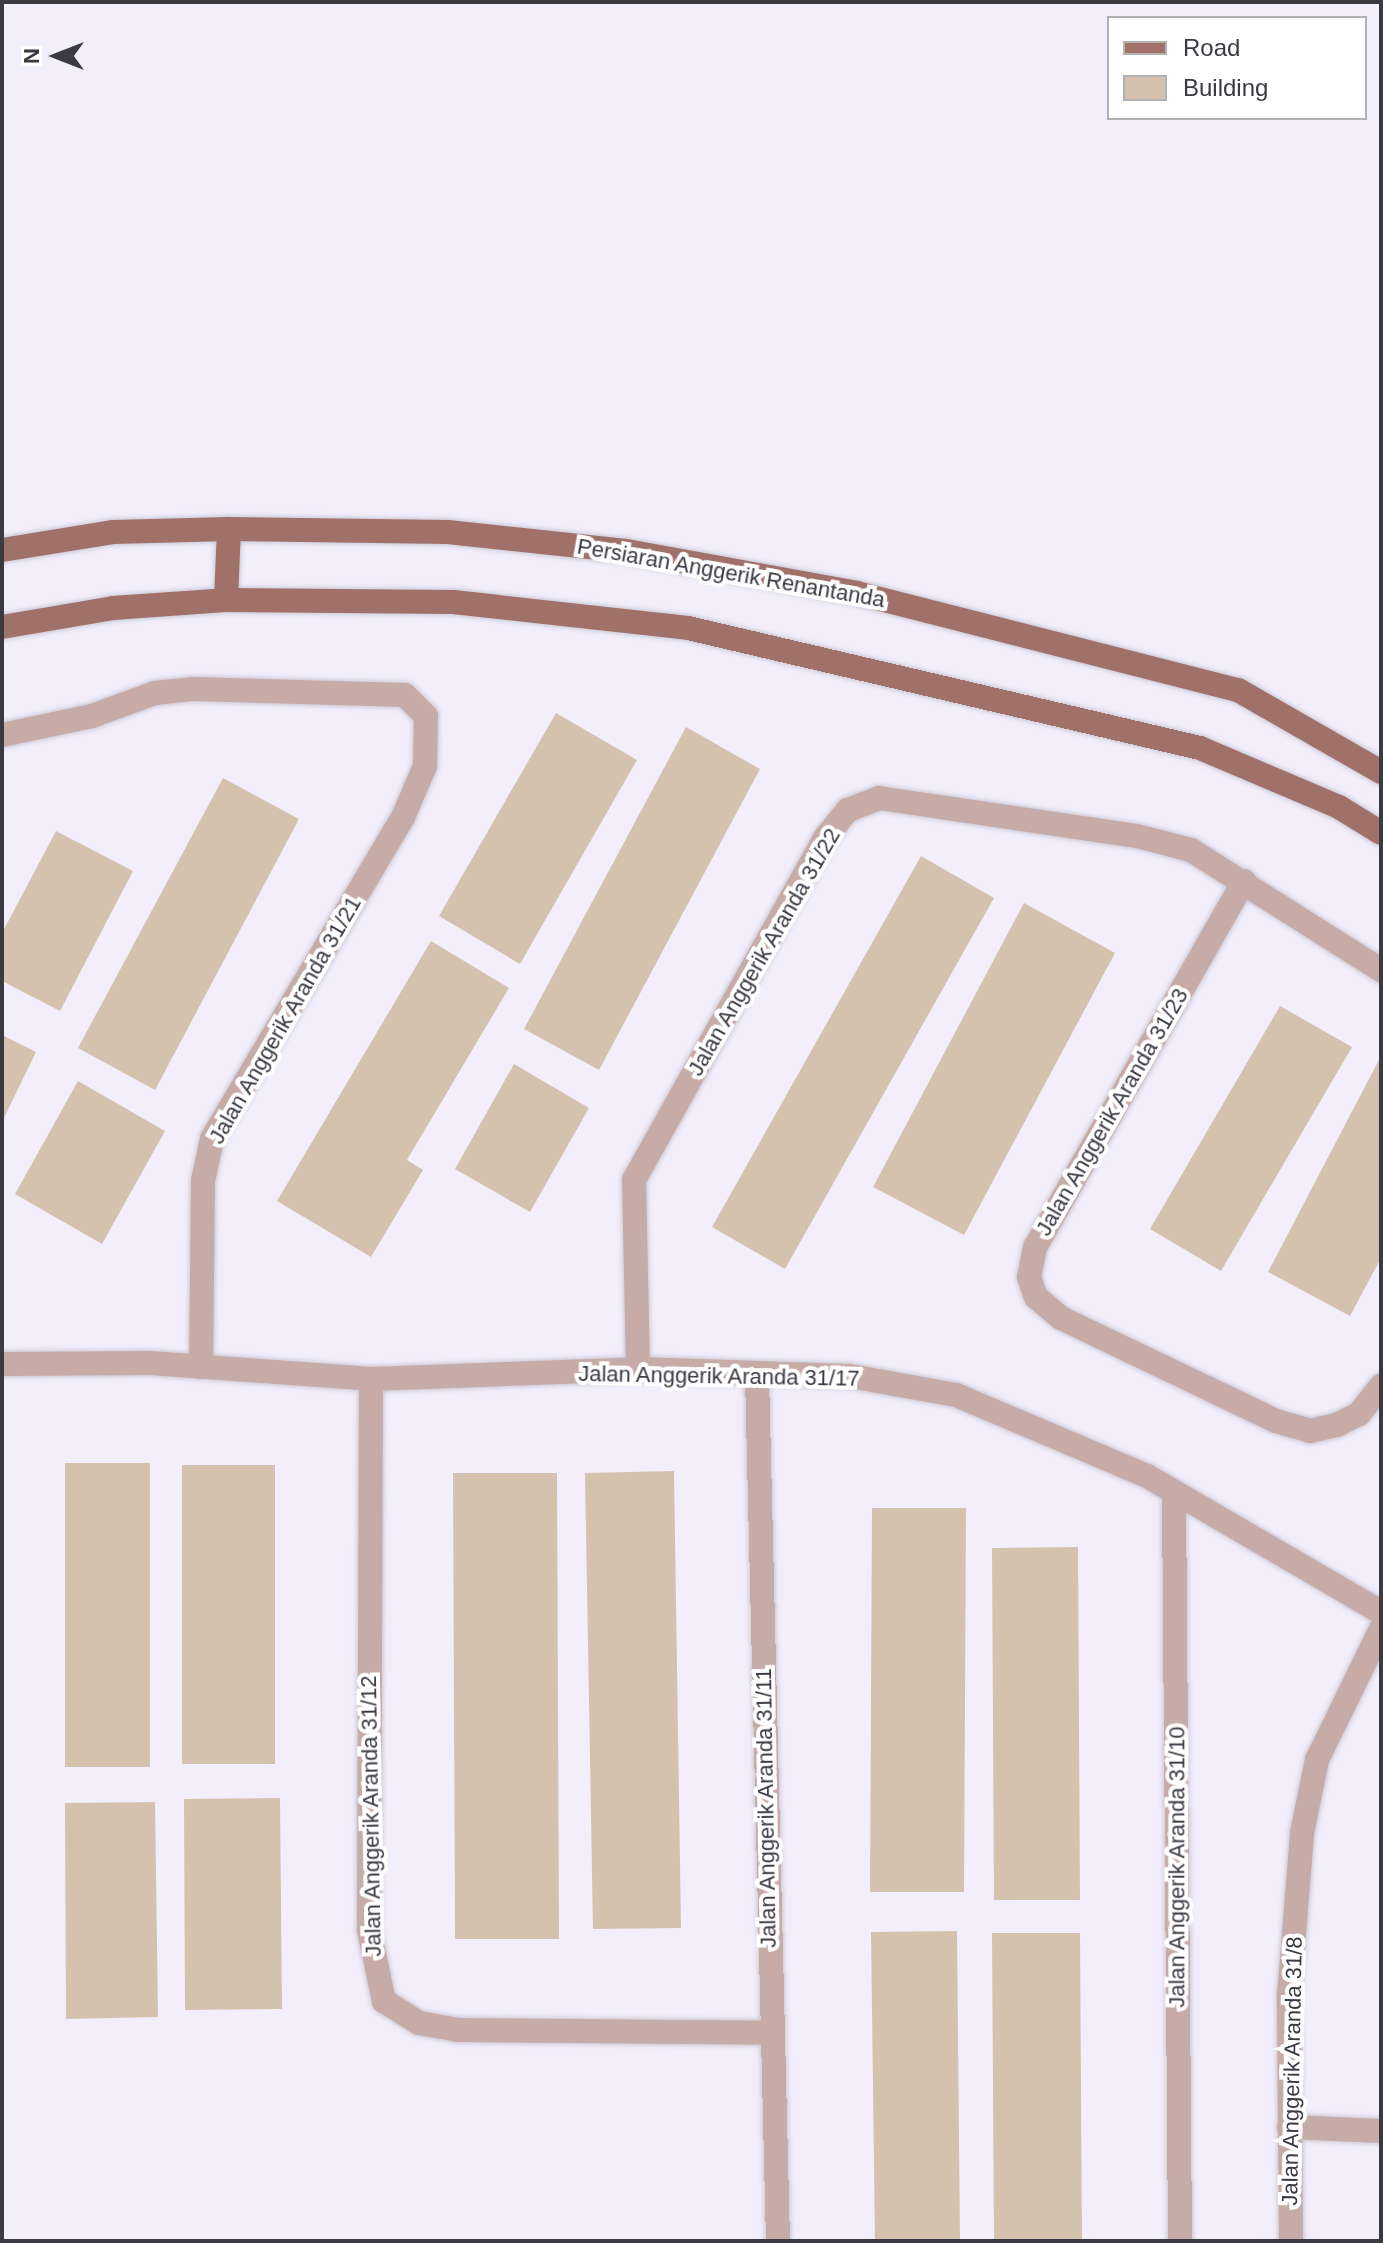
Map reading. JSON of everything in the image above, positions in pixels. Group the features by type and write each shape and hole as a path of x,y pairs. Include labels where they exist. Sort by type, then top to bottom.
{"main road":[{"name":"Persiaran Anggerik Renantanda","path":"2,550 113,532 229,529 448,532 626,551 857,593 1238,690 1381,772"},
{"path":"226,600 229,529"},
{"path":"2,627 113,608 226,600 453,602 688,628 1200,748 1339,807 1381,833"}],"street":[{"name":"Jalan Anggerik Aranda 31/21","path":"2,735 92,716 155,693 248,687 405,695 426,716 430,738 403,817 212,1139 203,1181 201,1367"},
{"name":"Jalan Anggerik Aranda 31/22","path":"638,1369 634,1180 825,838 848,810 879,798 1137,836 1191,850 1381,970"},
{"name":"Jalan Anggerik Aranda 31/23","path":"1244,881 1035,1247 1029,1277 1036,1297 1061,1318 1276,1421 1310,1431 1337,1425 1359,1414 1381,1386"},
{"name":"Jalan Anggerik Aranda 31/17","path":"2,1364 201,1367 371,1379 638,1369 757,1376 850,1376 956,1395 1047,1429 1231,1520 1381,1612"},
{"name":"Jalan Anggerik Aranda 31/11","path":"757,1376 778,2241"},
{"name":"Jalan Anggerik Aranda 31/12","path":"371,1379 369,1930 384,2001 419,2023 457,2030 771,2033"},
{"name":"Jalan Anggerik Aranda 31/10","path":"1174,1494 1180,2241"},
{"name":"Jalan Anggerik Aranda 31/8","path":"1291,2241 1289,1996 1302,1833 1317,1760 1381,1629"},
{"path":"1289,2127 1381,2131"}],"building":[{"path":"556,713 637,760 520,964 439,916"},
{"path":"686,727 760,769 599,1070 524,1029"},
{"path":"223,778 299,819 155,1090 78,1048"},
{"path":"56,831 133,871 60,1011 2,981 2,933"},
{"path":"921,856 994,898 785,1269 712,1227"},
{"path":"1024,903 1115,953 964,1235 873,1187"},
{"path":"431,941 509,988 407,1160 423,1170 371,1257 277,1201"},
{"path":"1280,1006 1352,1047 1221,1271 1150,1229"},
{"path":"2,1035 36,1052 2,1122"},
{"path":"1381,1056 1381,1258 1350,1316 1268,1272"},
{"path":"514,1064 589,1108 530,1212 455,1169"},
{"path":"78,1081 165,1131 102,1244 15,1194"},
{"path":"65,1463 150,1463 150,1767 65,1767"},
{"path":"182,1465 275,1465 275,1764 182,1764"},
{"path":"674,1471 681,1928 593,1929 585,1473"},
{"path":"453,1473 557,1473 559,1939 455,1939"},
{"path":"872,1508 966,1508 964,1892 870,1892"},
{"path":"1078,1547 1080,1900 994,1900 992,1548"},
{"path":"280,1798 282,2009 185,2010 184,1799"},
{"path":"155,1802 158,2017 66,2019 65,1803"},
{"path":"957,1931 960,2241 875,2241 871,1932"},
{"path":"992,1933 1080,1933 1082,2241 994,2241"}]}
